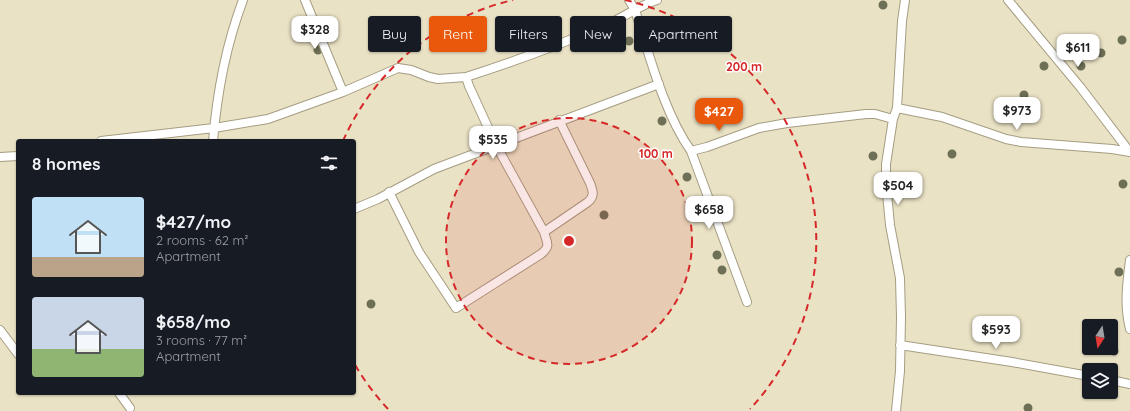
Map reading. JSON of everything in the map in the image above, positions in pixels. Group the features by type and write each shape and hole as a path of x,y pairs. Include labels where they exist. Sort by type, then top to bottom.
{"street":[{"path":"213,139 219,90 226,58 243,0"},
{"path":"305,0 343,92"},
{"path":"629,0 635,10 659,84 674,122 691,151 747,302"},
{"path":"118,139 214,128 268,119 343,92 398,68 411,70 438,79 466,77 502,66 605,25 645,4 657,0"},
{"path":"896,411 900,371 900,278 888,207 886,164 893,119 897,108 905,0"},
{"path":"1008,0 1081,88 1130,151"},
{"path":"389,192 419,252 456,308 546,250 548,243 544,232 496,145 466,77"},
{"path":"356,208 434,169 560,120 659,84"},
{"path":"897,108 942,117 1006,139 1022,142 1130,151"},
{"path":"691,151 759,128 787,123 866,114 875,114 893,119"},
{"path":"544,232 592,199 594,193 560,120"},
{"path":"0,157 16,156"},
{"path":"1130,260 1127,299 1130,329"},
{"path":"0,330 16,351"},
{"path":"900,345 1012,362 1082,375"},
{"path":"1118,381 1130,384"},
{"path":"120,395 130,408"}],"building":[{"path":"883,0 888,5 883,10 878,5"},
{"path":"1122,35 1127,40 1122,45 1117,40"},
{"path":"629,36 634,41 631,45 629,46 626,44 627,37"},
{"path":"318,45 323,50 318,55 313,50"},
{"path":"1101,48 1106,53 1101,58 1096,53"},
{"path":"1044,61 1049,66 1044,71 1039,66"},
{"path":"1081,61 1086,66 1081,71 1076,66"},
{"path":"1024,90 1029,95 1024,100 1019,95"},
{"path":"662,116 667,121 662,126 657,121"},
{"path":"952,149 957,154 952,159 947,154"},
{"path":"873,151 878,156 873,161 868,156"},
{"path":"687,172 692,177 687,182 682,177"},
{"path":"1123,179 1128,184 1123,189 1118,184"},
{"path":"698,198 703,203 698,208 693,203"},
{"path":"604,210 609,215 604,220 599,215"},
{"path":"702,211 707,216 702,221 697,216"},
{"path":"717,250 722,255 717,260 712,255"},
{"path":"722,265 727,270 722,275 717,270"},
{"path":"1119,267 1124,272 1119,277 1114,272"},
{"path":"371,299 376,304 371,309 366,304"},
{"path":"1026,404 1030,404 1032,408 1030,412 1026,412 1024,410 1024,406"}]}
